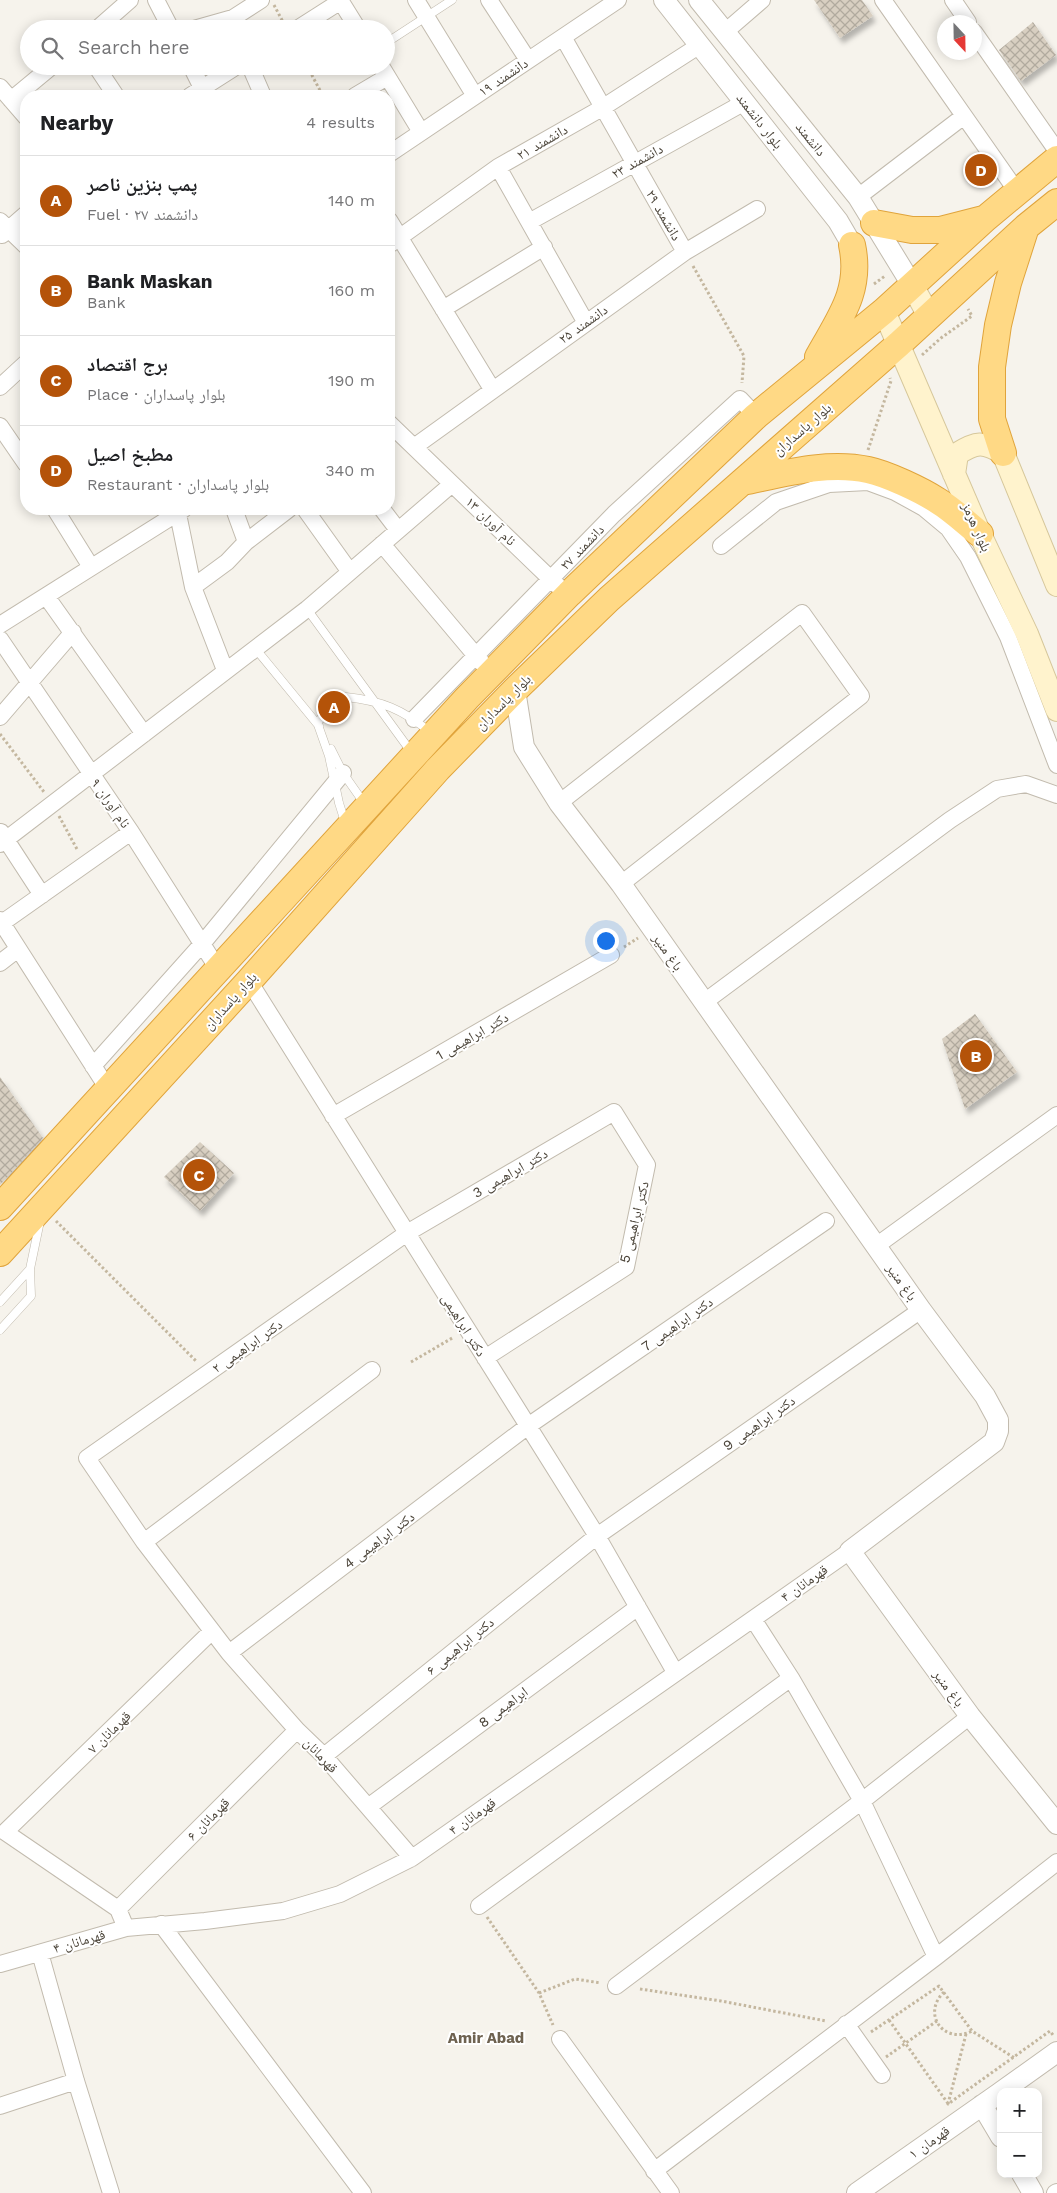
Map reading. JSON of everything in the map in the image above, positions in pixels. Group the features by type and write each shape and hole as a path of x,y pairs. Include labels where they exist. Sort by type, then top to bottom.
{"highway":[{"name":"بلوار پاسداران","path":"1,1202 108,1089 414,756 424,726 559,587 748,408 811,369 884,311 986,218 1057,159"},
{"name":"بلوار پاسداران","path":"0,1253 249,981 438,769 515,690 609,599 899,344 1026,227 1057,202"},
{"path":"874,224 912,230 940,230 986,218"},
{"path":"1003,453 992,419 992,367 998,325 1008,283 1026,227"},
{"path":"811,369 848,302 854,283 856,262 852,245"},
{"path":"742,482 791,472 832,467 868,470 908,486 938,501 980,534"}],"main road":[{"path":"912,285 929,316"},
{"name":"بلوار هرمز","path":"884,311 980,534 1026,634 1057,710"},
{"path":"954,474 957,454 971,445 988,444 1003,453 1057,585"}],"street":[{"path":"107,20 130,0"},
{"path":"156,0 166,20"},
{"path":"225,20 232,18 261,0"},
{"path":"416,0 475,96"},
{"path":"489,0 528,60"},
{"name":"دانشمند ۱۹","path":"395,150 618,0"},
{"name":"بلوار دانشمند","path":"664,0 838,221 852,245"},
{"name":"دانشمند","path":"699,0 858,197 912,285"},
{"path":"725,32 762,0"},
{"path":"883,0 1018,193"},
{"path":"952,0 963,15"},
{"path":"312,20 341,1 353,20"},
{"name":"دانشمند ۲۹","path":"563,37 685,252"},
{"path":"982,43 1057,151"},
{"name":"دانشمند ۲۱","path":"395,240 498,168 602,108 700,45"},
{"path":"23,90 41,75"},
{"path":"102,75 112,90"},
{"path":"194,75 199,90"},
{"path":"204,90 225,75"},
{"path":"254,75 260,90"},
{"path":"362,90 380,75"},
{"path":"386,75 421,132"},
{"path":"0,87 20,110"},
{"path":"11,100 20,93"},
{"name":"دانشمند ۲۳","path":"529,222 745,102"},
{"path":"858,197 964,116"},
{"path":"498,168 586,322"},
{"name":"دانشمند ۲۵","path":"414,446 685,252 758,209"},
{"path":"20,218 3,229 20,242"},
{"path":"395,242 443,309 492,389"},
{"path":"443,309 544,247"},
{"path":"0,387 20,369"},
{"path":"0,426 20,455"},
{"name":"نام آوران ۱۳","path":"395,433 414,446 559,587"},
{"path":"721,546 776,502 829,484 868,482 895,492 924,508 948,528 968,557 1008,637 1057,765"},
{"path":"42,895 2,839 91,776 225,670 307,609 452,484"},
{"path":"59,515 91,567"},
{"path":"0,625 172,515"},
{"path":"181,515 193,587 225,670"},
{"path":"236,515 246,542"},
{"path":"193,587 227,562 246,542 281,515"},
{"path":"309,515 350,572"},
{"path":"387,515 398,530"},
{"path":"382,544 483,664"},
{"path":"46,596 144,734"},
{"path":"559,803 802,612 861,696 621,884"},
{"path":"0,718 73,632"},
{"name":"نام آوران ۹","path":"0,639 91,776 131,832 218,970"},
{"name":"باغ منیر","path":"515,690 524,747 559,803 621,884 921,1310 985,1396 998,1420 998,1430 994,1442 850,1551 970,1716 1057,1824"},
{"path":"93,1066 202,944 339,779"},
{"path":"703,1003 950,820 998,789 1026,784 1057,795"},
{"path":"108,1089 1,921 42,895 131,832"},
{"path":"0,964 18,949"},
{"name":"دکتر ابراهیمی 1","path":"333,1116 611,955"},
{"name":"دکتر ابراهیمی","path":"249,981 597,1536 675,1672"},
{"name":"دکتر ابراهیمی 3","path":"407,1233 614,1112"},
{"name":"دکتر ابراهیمی 5","path":"485,1358 626,1267 647,1165 614,1112"},
{"path":"876,1246 1057,1115"},
{"name":"دکتر ابراهیمی 7","path":"528,1426 826,1221"},
{"name":"دکتر ابراهیمی ۲","path":"87,1458 407,1233"},
{"name":"دکتر ابراهیمی 9","path":"597,1536 921,1310"},
{"path":"144,1542 372,1370"},
{"name":"دکتر ابراهیمی 4","path":"229,1653 528,1426"},
{"name":"قهرمانان","path":"87,1458 144,1542 229,1653 297,1730 324,1756 412,1858"},
{"name":"دکتر ابراهیمی ۶","path":"324,1756 597,1536"},
{"name":"قهرمانان ۴","path":"0,1964 126,1928 205,1922 282,1911 340,1894 412,1858 850,1551"},
{"name":"ابراهیمی 8","path":"368,1807 638,1607"},
{"path":"753,1619 791,1678 862,1801 936,1957"},
{"name":"قهرمانان ۷","path":"118,1909 5,1832 212,1631"},
{"path":"479,1906 791,1678"},
{"path":"616,1986 862,1801 970,1716"},
{"name":"قهرمانان ۶","path":"118,1909 297,1730"},
{"path":"654,2170 936,1957 1057,1862"},
{"path":"118,1909 126,1928"},
{"path":"161,1924 363,2193"},
{"path":"40,1953 76,2081 111,2193"},
{"path":"846,2024 878,2070"},
{"path":"560,2039 670,2193"},
{"name":"قهرمان ۱","path":"1006,2088 1057,2052"},
{"path":"0,2106 76,2081"},
{"name":"قهرمان ۱","path":"857,2193 997,2095"},
{"path":"982,2105 999,2133"},
{"path":"1024,2178 1033,2193"}],"lane":[{"path":"395,37 452,0"},
{"path":"307,609 414,756"},
{"path":"255,648 317,722 339,779 347,828"},
{"path":"317,722 346,697 372,700 396,708 424,726"},
{"path":"317,722 339,779 367,808"},
{"path":"0,1330 32,1296 30,1269 42,1207"},
{"path":"0,1302 30,1269"}],"path":[{"path":"271,0 283,20"},
{"path":"312,75 320,90"},
{"name":"دانشمند ۲۹","path":"685,252 744,356 748,408"},
{"path":"611,955 652,929"},
{"path":"42,1207 208,1373"},
{"path":"411,1362 467,1330"},
{"path":"479,1906 538,1993 560,2039"},
{"path":"538,1993 575,1979 721,2001 846,2024"},
{"path":"858,2041 939,1986 972,2031 1032,2069"},
{"path":"944,1992 935,2004 934,2011 937,2021 948,2033 954,2035 966,2034 972,2031"},
{"path":"889,2020 959,2121"},
{"path":"878,2070 906,2043 937,2021"},
{"path":"948,2104 1050,2031 1057,2040"},
{"path":"948,2104 966,2034"}],"building":[{"path":"814,0 862,0 873,16 840,38"},
{"path":"1033,22 1056,55 1021,81 999,50"},
{"path":"975,1014 1017,1072 965,1109 942,1039"},
{"path":"0,1077 43,1138 0,1185"},
{"path":"200,1142 234,1173 200,1211 164,1177"}],"place":[{"name":"مطبخ اصیل","path":"981,170"},
{"name":"پمپ بنزین ناصر","path":"334,707"},
{"name":"Bank Maskan","path":"976,1056"},
{"name":"برج اقتصاد","path":"199,1175"}],"district":[{"name":"Amir Abad","path":"486,2038"}]}
